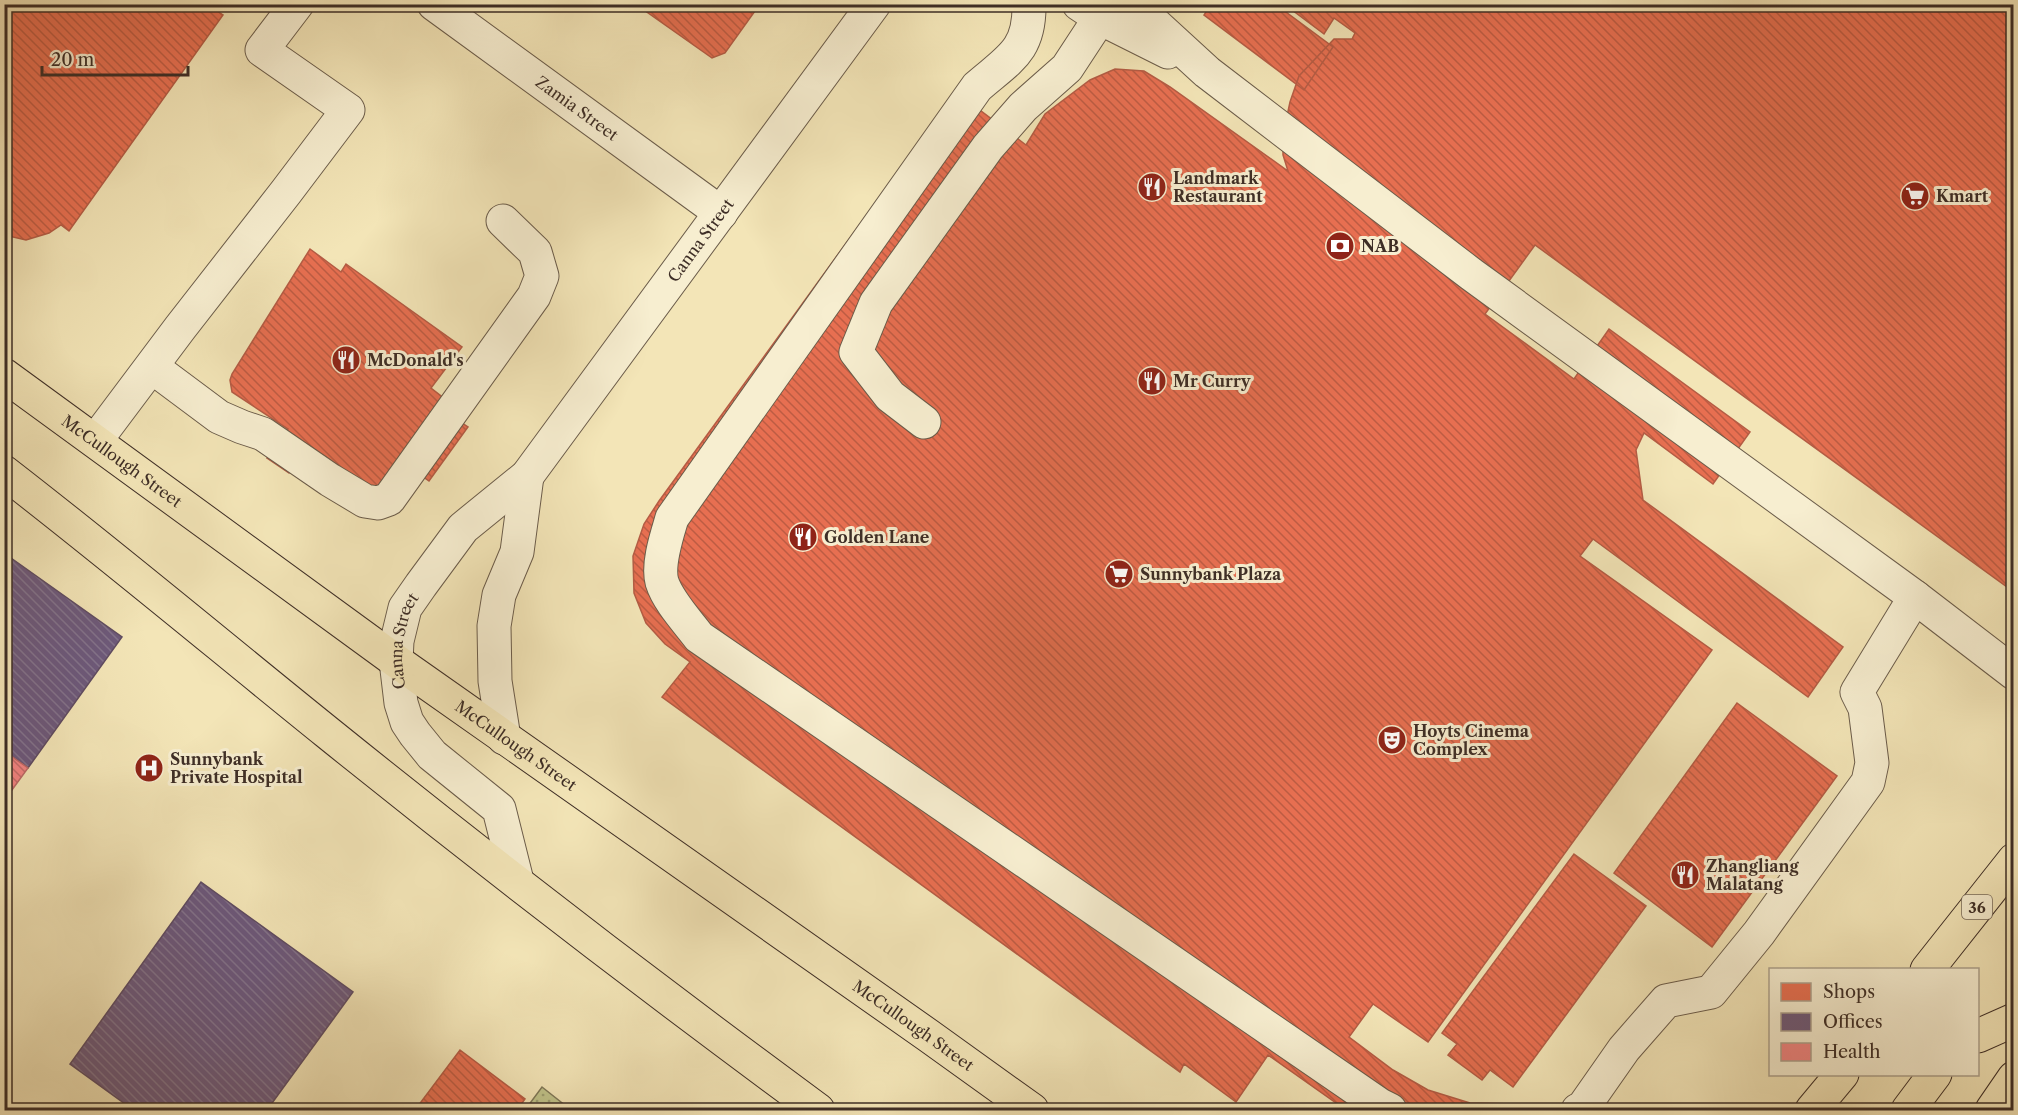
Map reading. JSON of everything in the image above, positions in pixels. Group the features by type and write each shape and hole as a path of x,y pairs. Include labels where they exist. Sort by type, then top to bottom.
{"main road":[{"name":"McCullough Street","path":"4,375 396,661 1032,1110"},
{"path":"4,472 107,552 328,733 730,1046 818,1110"},
{"name":"36","path":"1928,968 2013,860"},
{"path":"1979,1035 2013,1020"},
{"path":"1812,1110 1840,1076"},
{"path":"1908,1110 1934,1076"},
{"path":"1992,1110 2013,1078"}],"street":[{"path":"96,440 348,110 262,50 297,4"},
{"name":"Zamia Street","path":"434,4 721,213"},
{"name":"Canna Street","path":"517,881 499,809 432,755 407,722 401,703 396,661 405,608 463,528 527,476 874,4"},
{"path":"1023,107 1021,48 1029,24 1029,4"},
{"path":"1133,4 1208,72 1471,274 1915,597 2013,673"},
{"path":"924,422 890,396 856,352 876,303 988,147 1023,107 1067,68 1096,9 1208,72"},
{"path":"1021,48 977,87 672,518 662,550 662,581 678,609 699,637 1390,1110"},
{"path":"152,367 219,417 242,428 263,434 365,501 378,503 389,499 534,296 542,276 535,252 503,221"},
{"name":"Canna Street","path":"504,738 495,681 494,626 499,595 517,552 527,476"},
{"path":"1578,1110 1582,1109 1624,1049 1666,1001 1711,992 1760,933 1868,782 1872,763 1864,708 1857,692 1915,597"}],"green space":[{"path":"542,1087 571,1110 525,1110"}],"building: Shops":[{"path":"4,4 215,4 214,9 223,15 69,231 61,225 49,233 26,240 4,235"},
{"path":"642,4 760,4 725,53 712,58 644,10"},
{"path":"1211,4 1275,4 1333,47 1304,90 1204,15"},
{"name":"Sunnybank Plaza","path":"1284,4 2014,4 2014,592 1535,245 1485,314 1574,379 1609,329 1750,432 1713,484 1644,433 1636,450 1643,500 1843,647 1808,697 1593,539 1580,556 1712,650 1428,1042 1373,1004 1349,1037 1393,1070 1428,1090 1470,1103 1515,1104 1516,1110 1346,1110 1268,1055 1236,1102 1184,1064 1180,1072 662,697 690,662 665,644 646,623 634,593 633,556 644,524 956,92 1026,145 1045,114 1090,80 1115,69 1144,71 1288,171 1283,155 1283,135 1290,102 1299,76 1334,39 1352,39 1355,33 1334,18 1324,34"},
{"name":"McDonald's","path":"310,249 341,272 346,264 462,347 431,388 450,403 444,411 468,427 429,481 405,464 382,497 309,445 289,473 267,458 288,429 232,392 230,380 232,374"},
{"path":"1737,703 1837,776 1712,947 1614,873"},
{"path":"1574,854 1646,906 1513,1087 1490,1070 1482,1080 1448,1055 1457,1044 1442,1033"},
{"path":"460,1050 525,1099 517,1110 415,1110"}],"building: Offices":[{"path":"4,553 122,637 28,768 4,751"},
{"path":"201,882 353,992 267,1110 120,1110 125,1104 70,1064"}],"building: Health":[{"path":"4,751 28,768 4,801"}],"place":[{"name":"Landmark Restaurant","path":"1152,187"},
{"name":"Kmart","path":"1915,196"},
{"name":"NAB","path":"1340,246"},
{"name":"McDonald's","path":"346,360"},
{"name":"Mr Curry","path":"1152,381"},
{"name":"Golden Lane","path":"803,537"},
{"name":"Sunnybank Plaza","path":"1119,574"},
{"name":"Hoyts Cinema Complex","path":"1392,740"},
{"name":"Sunnybank Private Hospital","path":"149,768"},
{"name":"Zhangliang Malatang","path":"1685,875"}]}
